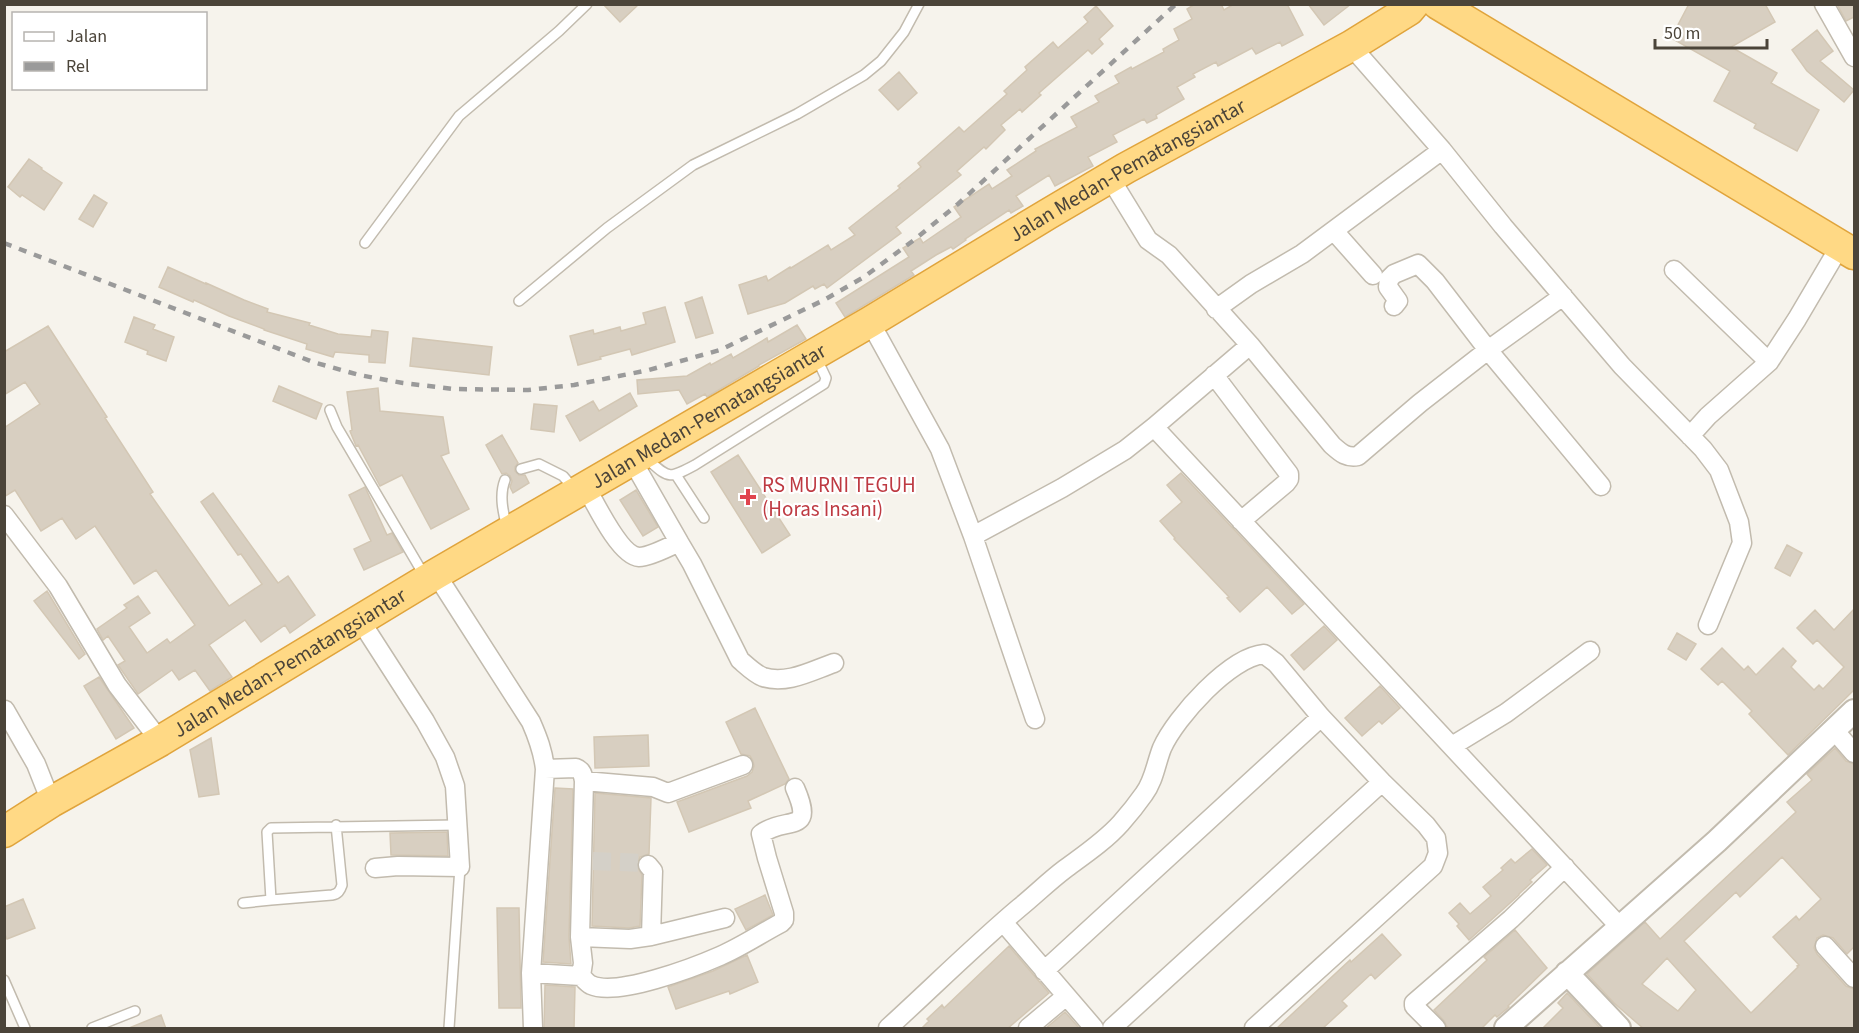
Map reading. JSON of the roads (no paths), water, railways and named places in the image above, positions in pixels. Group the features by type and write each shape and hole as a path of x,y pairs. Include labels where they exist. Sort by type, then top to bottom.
{"highway":[{"path":"1438,4 1850,244"},
{"path":"1473,4 1850,244"},
{"name":"Jalan Medan-Pematangsiantar","path":"4,832 51,802 160,741 431,577 870,322 1110,178 1351,46 1418,6"}],"street":[{"path":"1824,4 1854,57"},
{"path":"1351,46 1443,150 1622,366 1690,436 1719,470 1739,522 1742,543 1708,625"},
{"path":"1216,309 1251,284 1302,254 1443,150"},
{"path":"1110,178 1148,240 1169,255 1250,345 1332,445 1341,454 1349,457 1358,456 1420,403 1563,296"},
{"path":"1334,231 1373,275"},
{"path":"1690,436 1708,416 1769,362 1850,244"},
{"path":"1394,306 1398,301 1388,287 1389,279 1394,274 1418,264 1435,281 1488,350 1601,486"},
{"path":"1674,270 1769,362"},
{"path":"870,322 940,449 973,536 1035,718"},
{"path":"973,536 1071,483 1125,450 1250,345"},
{"path":"1214,375 1289,474 1286,483 1242,521"},
{"path":"1154,427 1620,927"},
{"path":"637,457 678,542 692,564 740,660 762,677 779,680 834,663"},
{"path":"582,490 626,550 633,556 648,555 678,542"},
{"path":"4,515 58,586 117,685 160,741"},
{"path":"431,577 531,722 543,754 544,769 531,973 533,1029"},
{"path":"360,620 425,721 445,757 455,786 460,867 375,868"},
{"path":"1452,746 1506,713 1590,651"},
{"path":"888,1029 1003,922 1121,824 1146,791 1162,747 1186,712 1219,678 1236,665 1254,655 1264,654 1382,782 1426,825 1436,838 1438,853 1433,866 1254,1029"},
{"path":"5,710 36,764 51,802"},
{"path":"1506,1029 1717,841 1854,711"},
{"path":"1044,971 1321,717"},
{"path":"1834,730 1854,753"},
{"path":"584,781 653,787 668,793 743,765"},
{"path":"544,769 580,770 583,774 587,861 580,937 583,963 581,976"},
{"path":"1112,1029 1382,782"},
{"path":"531,973 581,976 598,987 631,986 720,956 781,923 784,920 784,913 761,834 795,822 802,816 802,805 795,788"},
{"path":"648,865 653,871 651,936"},
{"path":"1436,1029 1414,1006 1414,1003 1566,867"},
{"path":"580,937 630,939 725,918"},
{"path":"1003,922 1094,1029"},
{"path":"1825,946 1852,968"},
{"path":"1567,974 1618,1029"},
{"path":"1028,1029 1065,997"}],"lane":[{"path":"365,243 459,116 560,31 587,4"},
{"path":"519,301 607,228 693,165 797,114 864,75 881,61 904,32 919,4"},
{"path":"637,457 669,476 676,475 695,465 824,384 826,378 815,354"},
{"path":"330,410 337,427 431,577"},
{"path":"521,469 539,464 563,476 582,490"},
{"path":"676,475 704,518"},
{"path":"506,480 503,486 503,508 508,533"},
{"path":"271,900 267,832 269,829 336,825 457,825"},
{"path":"243,903 338,894 342,885 342,875 336,825"},
{"path":"449,1029 460,867"},
{"path":"4,980 25,1029"},
{"path":"92,1029 135,1011"}],"tunnel":[{"path":"593,861 646,863 648,865"}],"railway":[{"path":"4,243 313,362 359,375 454,389 528,390 574,385 649,370 720,350 824,300 864,277 958,204 1176,4"}],"place":[{"name":"RS MURNI TEGUH (Horas Insani)","path":"748,497"}]}
